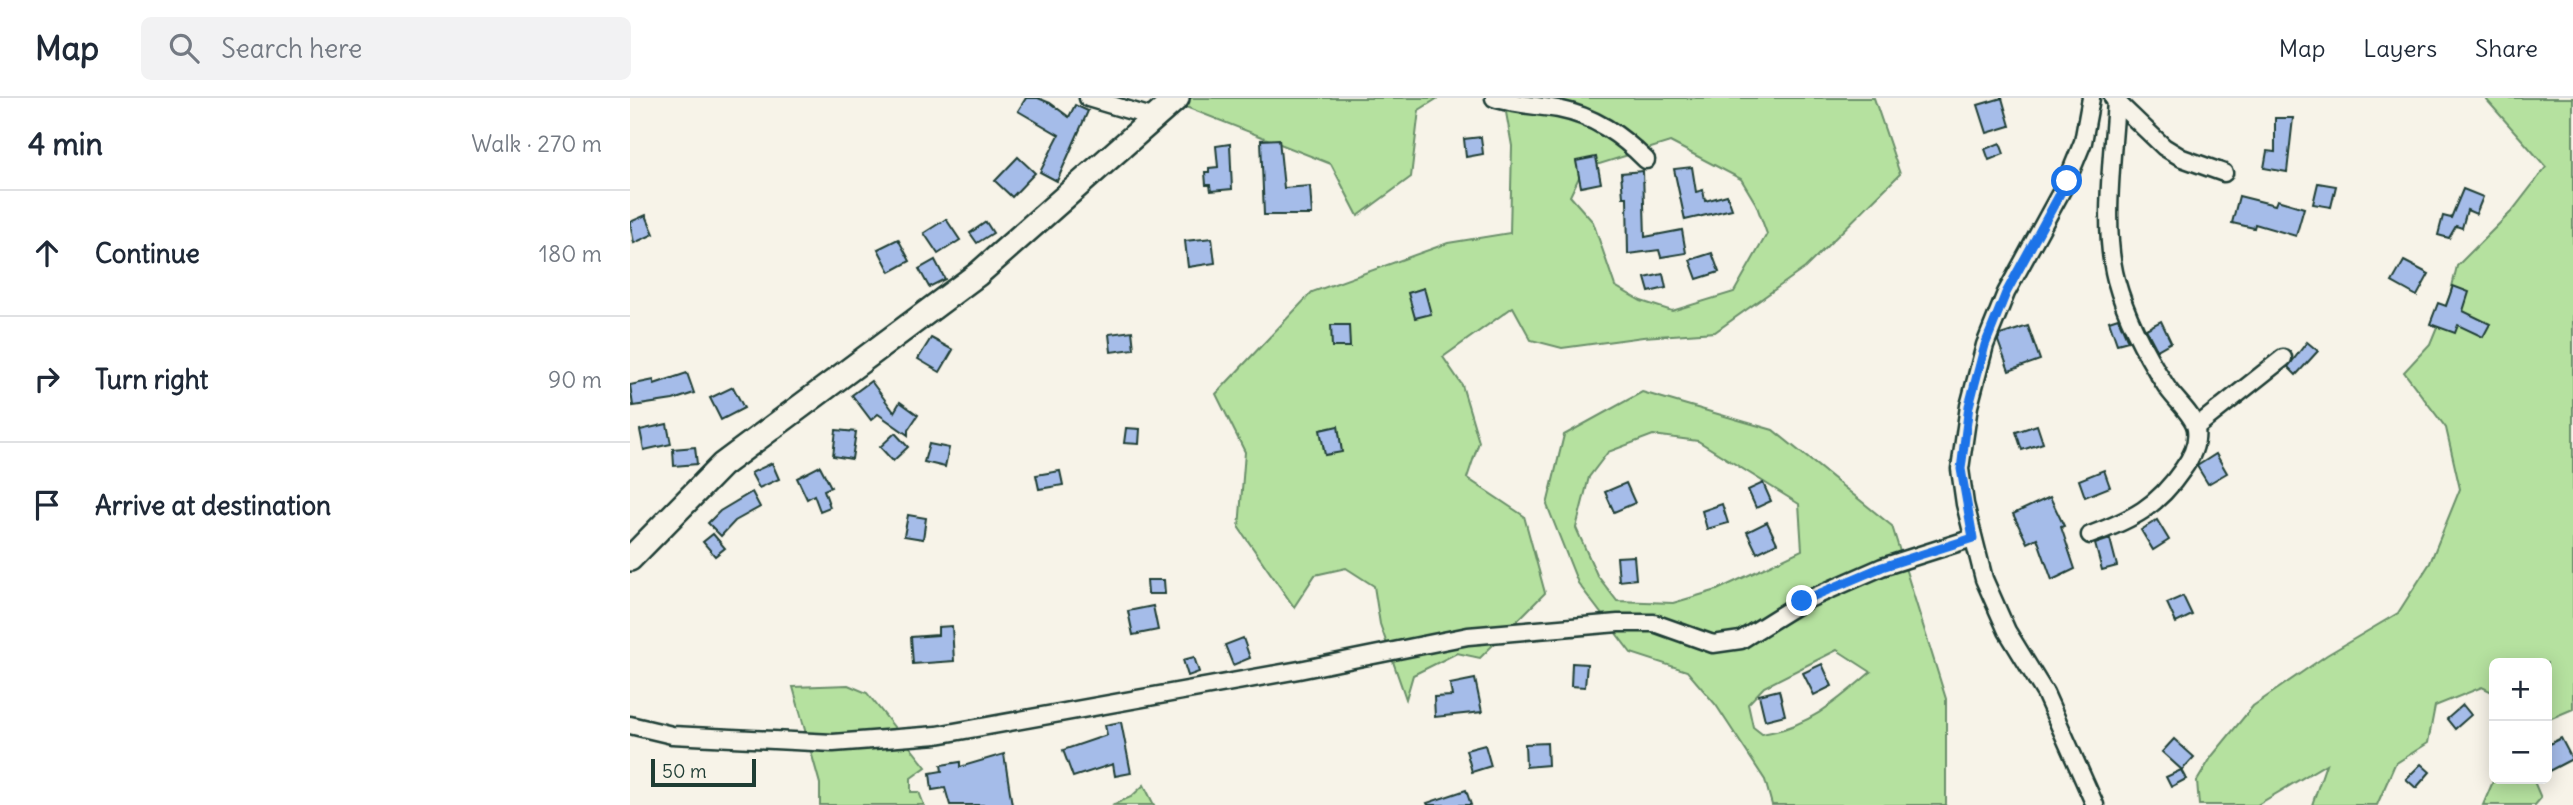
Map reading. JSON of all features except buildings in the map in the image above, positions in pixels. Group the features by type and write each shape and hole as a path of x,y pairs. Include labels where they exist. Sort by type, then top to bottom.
{"main road":[{"path":"630,559 722,465 978,274 1177,98"}],"street":[{"path":"1088,98 1154,118"},
{"path":"1494,98 1561,109 1598,122 1626,140 1646,160"},
{"path":"2091,98 2083,142 2067,181 2006,293 1985,345 1969,406 1961,469 1973,538 1984,579 2007,631 2045,693 2095,805"},
{"path":"2114,99 2164,147 2182,158 2224,173"},
{"path":"2114,99 2111,243 2117,284 2144,349 2196,427"},
{"path":"2090,535 2122,523 2159,500 2190,457 2196,427 2283,358"},
{"path":"630,725 671,735 833,743 937,735 1299,670 1468,636 1618,623 1654,623 1713,644 1741,640 1802,601 1882,567 1973,538"}],"green space":[{"path":"1163,98 1438,98 1419,110 1411,177 1358,216 1331,164"},
{"path":"1494,98 1874,98 1900,174 1805,268 1715,332 1643,337 1562,348 1531,340 1513,307 1443,357 1462,385 1479,442 1467,478 1524,516 1545,593 1480,658 1457,653 1413,675 1406,699 1380,624 1374,586 1346,568 1315,575 1294,607 1239,528 1245,452 1216,394 1312,292 1448,243 1510,233 1512,146 1504,101","holes":["1670,142 1741,179 1756,204 1767,234 1734,292 1672,311 1641,301 1615,286 1593,222 1570,196 1583,169"]},
{"path":"2485,98 2573,98 2573,709 2552,718 2552,658 2489,658 2489,690 2482,687 2435,706 2428,743 2395,764 2377,805 2312,805 2326,764 2257,805 2199,805 2197,781 2212,756 2253,706 2327,655 2398,613 2430,563 2460,489 2446,428 2404,372 2430,344 2450,295 2457,266 2512,211 2546,167"},
{"path":"1642,392 1773,430 1892,526 1946,699 1946,805 1772,805 1765,780 1716,705 1687,671 1631,653 1578,583 1547,505 1564,435","holes":["1653,435 1698,441 1799,504 1802,550 1717,590 1673,603 1617,601 1597,575 1576,528 1589,477 1608,452","1837,650 1871,672 1821,712 1794,726 1762,734 1753,727 1748,704 1764,687"]},
{"path":"848,685 867,693 926,767 911,778 911,792 919,792 924,805 820,805 820,784 793,687"},
{"path":"2492,784 2535,784 2541,798 2535,805 2483,805"},
{"path":"1144,785 1154,805 1112,805 1131,797"}],"route":[{"path":"1802,601 1882,567 1973,538 1961,469 1969,406 1985,345 2006,293 2067,181"}]}
